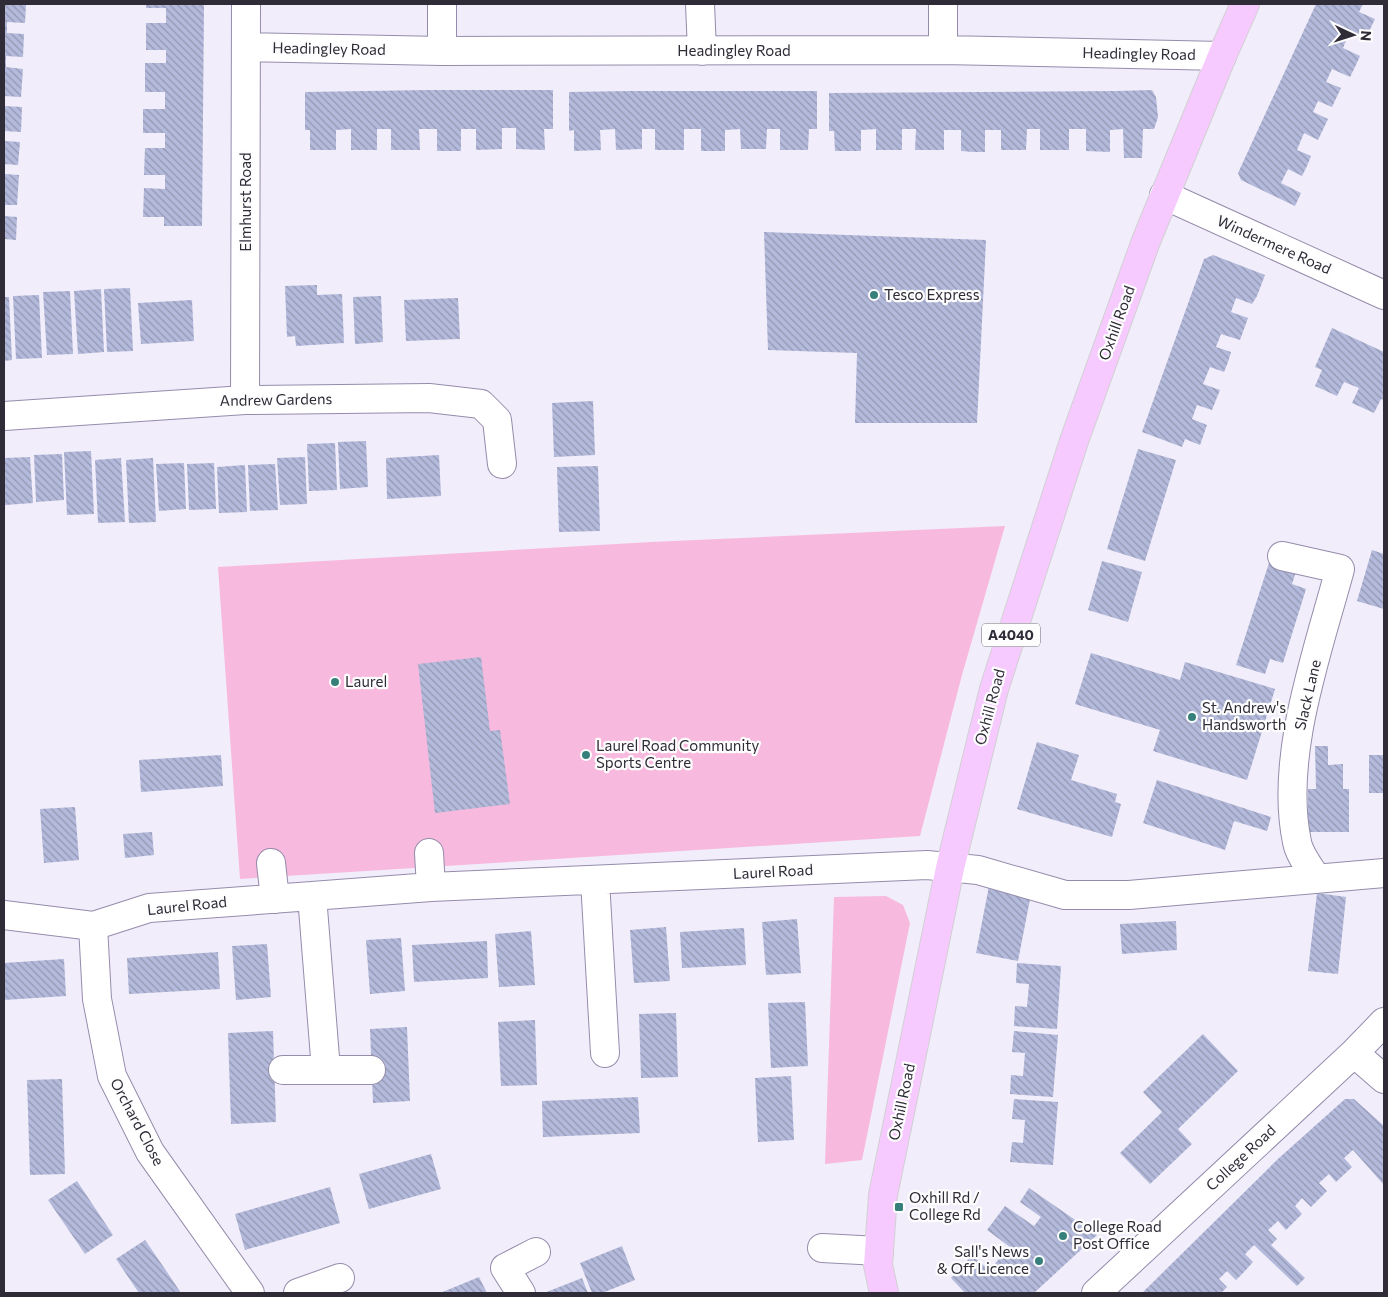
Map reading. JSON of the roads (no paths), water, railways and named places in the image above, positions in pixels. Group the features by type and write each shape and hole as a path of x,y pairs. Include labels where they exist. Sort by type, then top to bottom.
{"main road":[{"name":"Oxhill Road","path":"884,1293 878,1265 883,1195 950,868 994,689 1074,441 1149,233 1245,4"}],"street":[{"name":"Elmhurst Road","path":"245,400 246,4"},
{"path":"442,4 442,52"},
{"path":"700,4 702,51"},
{"path":"943,4 944,50"},
{"name":"Headingley Road","path":"246,48 442,52 944,50 1222,56"},
{"name":"Windermere Road","path":"1164,196 1384,295"},
{"name":"Andrew Gardens","path":"4,416 245,400 430,398 481,404 497,420 502,464"},
{"name":"Slack Lane","path":"1282,556 1340,569 1301,716 1291,796 1297,844 1316,878"},
{"path":"429,853 431,887"},
{"path":"271,862 275,899"},
{"name":"Laurel Road","path":"4,915 93,926 149,908 431,887 927,864 950,868"},
{"path":"950,868 978,870 1065,895 1129,895 1384,873"},
{"path":"595,880 607,1054"},
{"path":"312,896 326,1070"},
{"name":"Orchard Close","path":"93,926 97,999 112,1076 150,1152 250,1293"},
{"name":"College Road","path":"1096,1293 1354,1053 1384,1022"},
{"path":"1354,1053 1384,1079"},
{"path":"283,1070 371,1070"},
{"path":"822,1248 878,1250"},
{"path":"521,1293 505,1268 536,1252"},
{"path":"298,1293 340,1278"}],"place":[{"name":"Tesco Express","path":"874,295"},
{"name":"Laurel","path":"335,682"},
{"name":"St. Andrew's Handsworth","path":"1192,717"},
{"name":"Laurel Road Community Sports Centre","path":"586,755"},
{"name":"Oxhill Rd / College Rd","path":"899,1207"},
{"name":"College Road Post Office","path":"1063,1236"},
{"name":"Sall's News & Off Licence","path":"1039,1261"}]}
